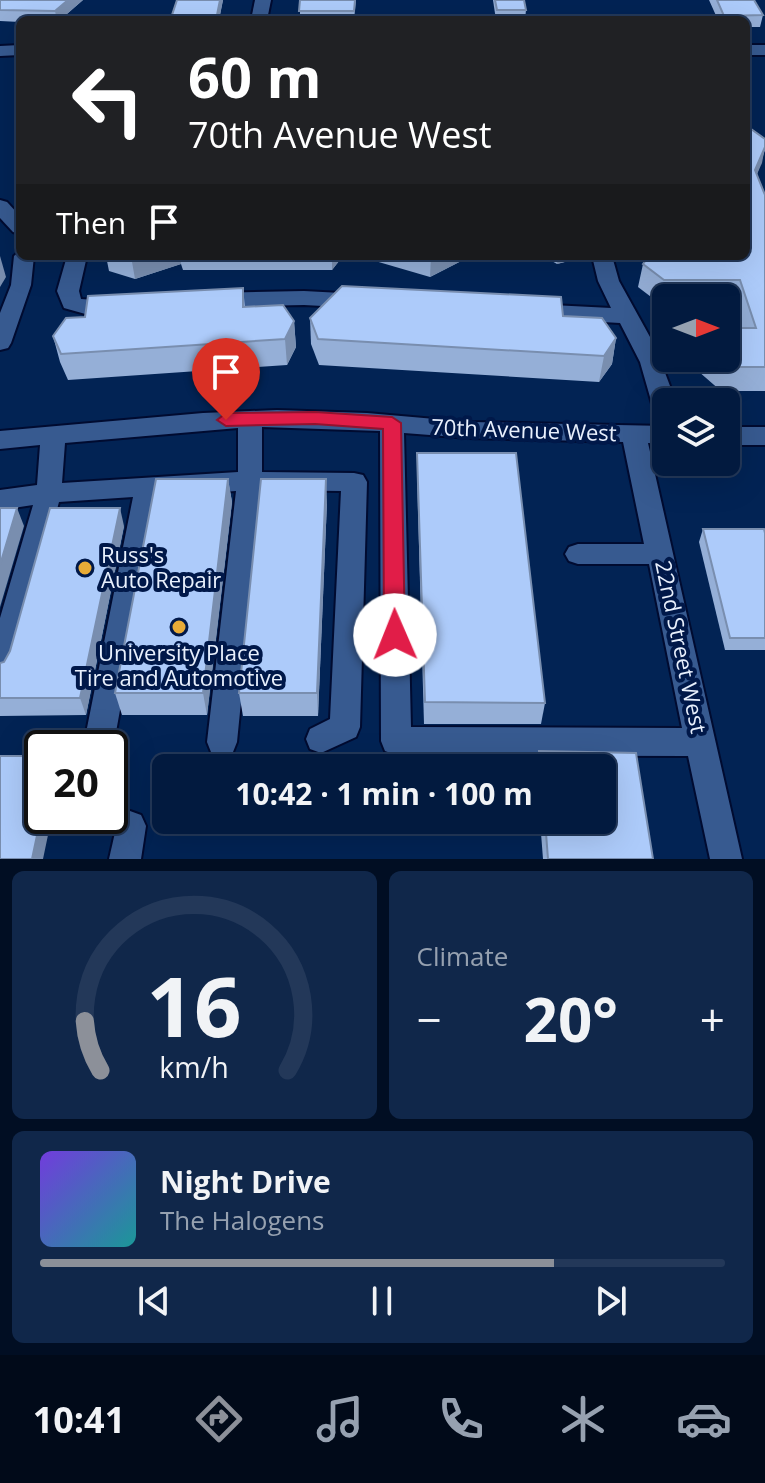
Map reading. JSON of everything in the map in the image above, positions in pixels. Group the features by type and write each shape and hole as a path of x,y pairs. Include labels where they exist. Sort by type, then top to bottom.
{"street":[{"path":"0,206 16,224"},
{"path":"0,343 21,285 24,260"},
{"path":"76,260 68,291 72,303 89,308 136,305"},
{"path":"603,260 611,290 661,388"},
{"path":"198,301 304,298 380,302"},
{"path":"512,310 626,316"},
{"name":"70th Avenue West","path":"0,440 250,419 315,418 469,430 652,435"},
{"path":"222,742 250,481 250,419"},
{"path":"392,423 396,741 701,742"},
{"path":"0,668 49,493 53,435"},
{"name":"22nd Street West","path":"634,435 726,859"},
{"path":"740,436 765,436"},
{"path":"0,500 49,493 250,481 354,482 345,727 321,739"},
{"path":"101,730 148,487"},
{"path":"578,554 661,554"},
{"path":"125,859 130,826"}],"building":[{"path":"0,0 68,0 55,11 0,10"},
{"path":"177,0 220,0 217,15 172,15"},
{"path":"300,0 355,0 354,11 299,11"},
{"path":"495,0 524,0 526,10 497,10"},
{"path":"717,0 754,0 763,15 724,16"},
{"path":"751,129 765,139 765,147 755,170 765,195 765,367 740,367 740,328 756,328 740,280 664,280 643,264 646,260 750,260"},
{"path":"342,286 561,297 563,316 602,318 616,338 604,356 318,339 310,318"},
{"path":"243,288 243,307 283,305 294,321 285,339 61,354 53,336 66,318 85,317 88,296"},
{"path":"417,453 516,453 545,703 425,702"},
{"path":"156,479 228,479 203,693 115,693"},
{"path":"261,479 326,479 317,693 239,693"},
{"path":"0,508 17,508 0,565"},
{"path":"50,508 120,508 80,698 0,698 0,663 4,662 10,651"},
{"path":"703,529 764,529 765,638 730,638"},
{"path":"539,751 636,753 653,859 548,859 546,834 616,834 616,754 539,754"},
{"path":"0,756 24,756 24,834 37,834 32,859 0,859"}],"place":[{"name":"Russ's Auto Repair","path":"85,568"},
{"name":"University Place Tire and Automotive","path":"179,627"}],"route":[{"path":"226,420 315,418 392,423 395,635"}]}
